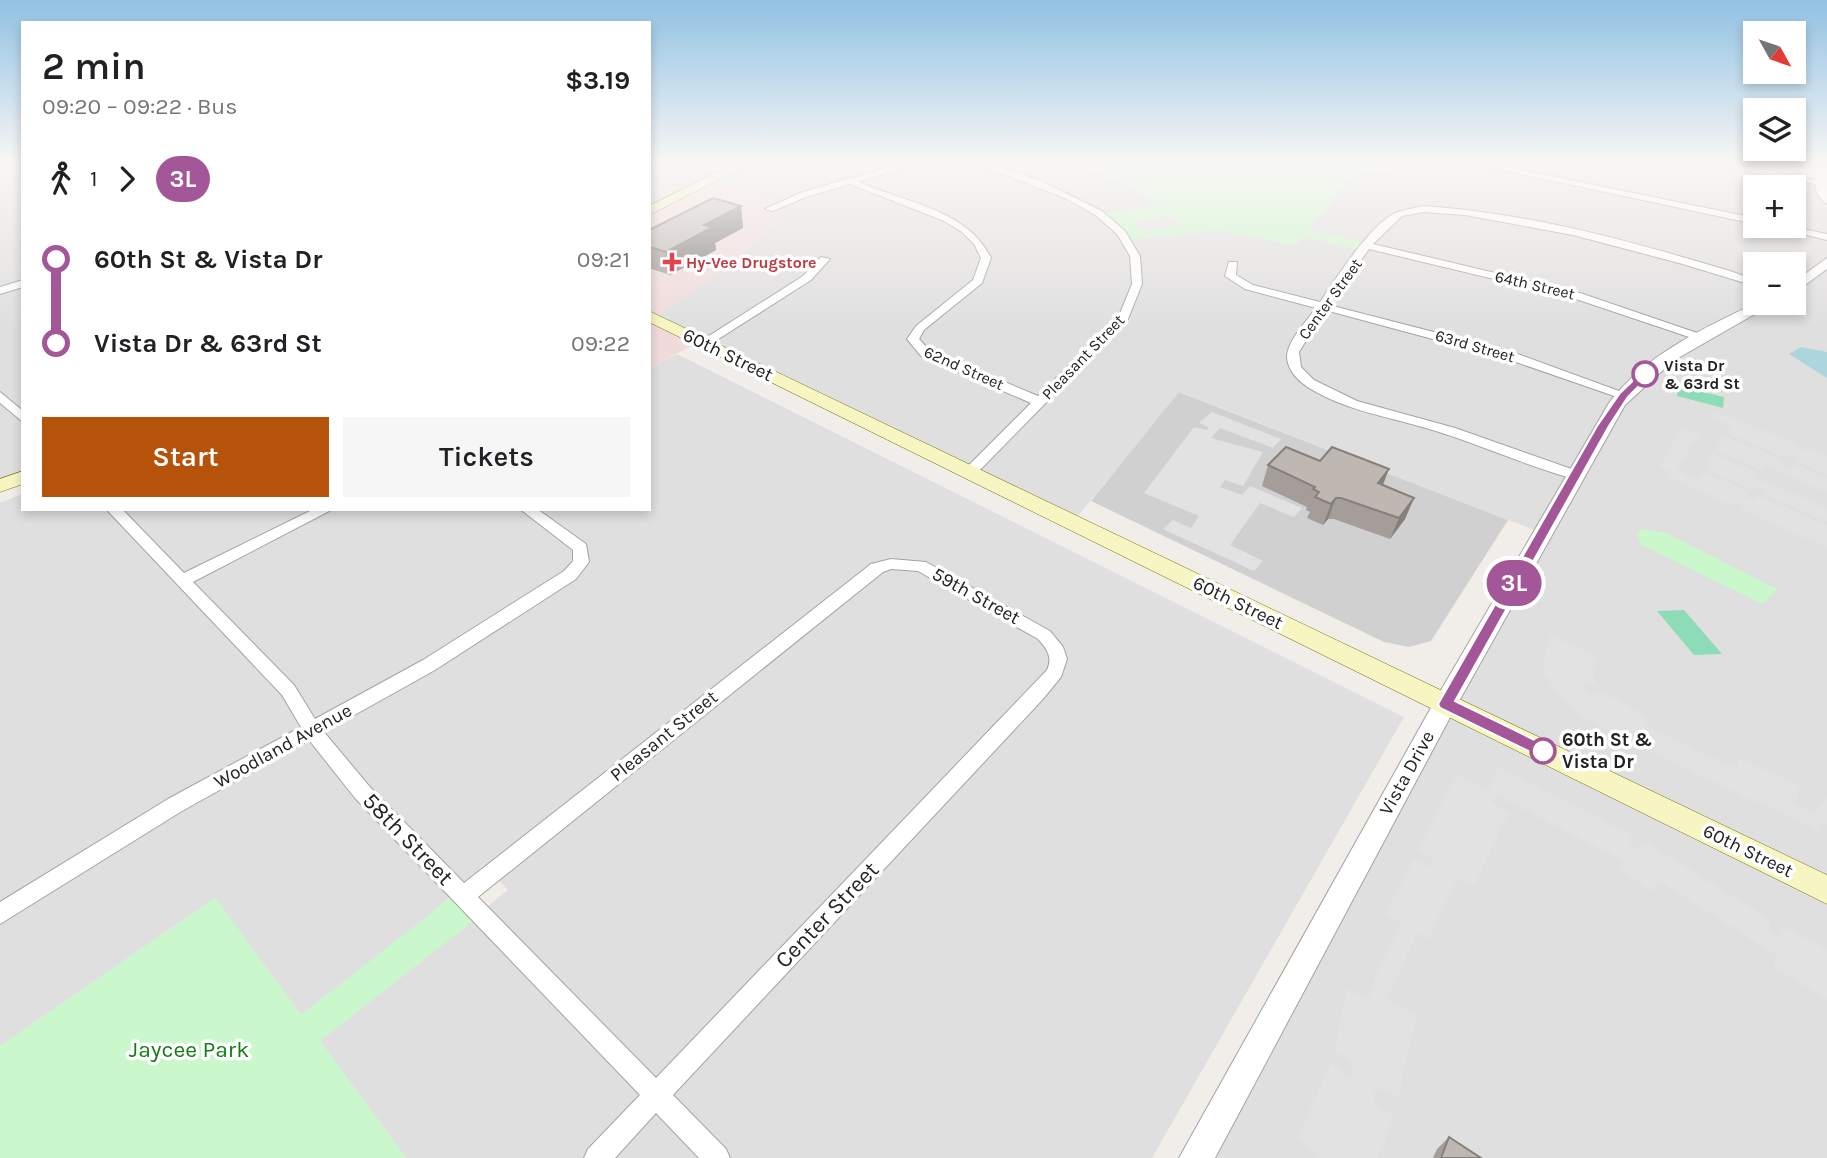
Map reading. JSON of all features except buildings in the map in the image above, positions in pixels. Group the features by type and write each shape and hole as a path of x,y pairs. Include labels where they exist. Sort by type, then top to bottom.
{"main road":[{"name":"60th Street","path":"651,317 1827,890"},
{"path":"0,486 21,478"}],"street":[{"name":"62nd Street","path":"943,218 951,221 979,242 986,258 984,272 970,289 920,328 913,339 915,344 925,353 1040,402"},
{"name":"Pleasant Street","path":"970,472 1124,317 1137,291 1135,258 1114,226 1104,218"},
{"name":"Center Street","path":"1394,218 1367,246 1295,347 1292,361 1296,369 1323,391 1575,475"},
{"name":"Center Street","path":"1496,218 1659,252 1743,279"},
{"path":"1806,233 1827,237"},
{"name":"64th Street","path":"1367,246 1613,304 1699,337"},
{"path":"705,343 807,278 825,259"},
{"path":"1806,279 1827,262"},
{"name":"63rd Street","path":"1233,264 1230,276 1241,284 1511,356 1624,395"},
{"path":"0,290 21,285"},
{"name":"Vista Drive","path":"1196,1158 1445,704 1575,475 1624,395 1658,362 1743,315"},
{"path":"0,396 21,416"},
{"name":"58th Street","path":"115,511 288,690 312,730 362,792 717,1158"},
{"path":"182,581 322,511"},
{"name":"Woodland Avenue","path":"0,914 175,805 429,665 566,578 581,562 581,548 530,511"},
{"name":"59th Street","path":"865,576 891,564 921,566 1044,635 1058,653 1057,672"},
{"name":"Pleasant Street","path":"463,897 865,576"},
{"name":"Center Street","path":"597,1158 1057,672"}],"shaded area":[{"path":"0,218 21,218 21,478 0,486"},
{"path":"651,218 782,218 724,269 654,318 701,341 651,367"},
{"path":"753,218 1146,218 1126,240 1219,230 1304,236 1364,251 1368,244 1308,230 1318,218 1743,218 1743,238 1806,238 1806,218 1827,218 1827,1158 1196,1158 1542,533 1180,392 1073,522 654,318 724,269 782,220"},
{"path":"1174,218 1184,226 1145,232 1132,221"},
{"path":"677,354 1404,717 1152,1158 406,1158 320,1041 508,890 484,865 436,910 301,1015 215,898 0,1046 0,503 21,494 21,511 651,511 651,367"},
{"path":"1179,392 1508,520 1431,641 1409,647 1384,642 1091,501"},
{"path":"1212,412 1281,439 1273,448 1220,428 1211,438 1263,452 1243,486 1225,480 1220,487 1242,495 1250,486 1302,508 1294,517 1260,503 1230,545 1263,561 1254,571 1163,529 1173,520 1191,528 1199,516 1144,493 1194,427 1207,430 1208,427 1199,423"},
{"path":"1716,412 1798,444 1796,448 1803,451 1807,448 1827,456 1827,474 1795,461 1798,458 1789,454 1786,458 1726,433 1732,426 1710,417"},
{"path":"1680,427 1700,434 1678,467 1682,473 1697,480 1705,472 1750,492 1746,496 1754,500 1759,496 1827,525 1827,548 1742,510 1745,507 1737,503 1733,506 1667,477 1671,472 1660,467"},
{"path":"1723,435 1783,460 1781,464 1789,468 1793,464 1827,478 1827,492 1765,466 1761,470 1715,450 1722,444 1716,441"},
{"path":"1712,453 1758,473 1754,477 1827,508 1827,522 1761,494 1765,490 1757,486 1752,490 1707,470 1714,465 1705,460"},
{"path":"1551,635 1597,656 1592,671 1596,685 1584,685 1591,695 1604,692 1646,717 1644,725 1727,764 1737,768 1740,759 1800,786 1795,804 1815,813 1827,798 1827,825 1820,822 1818,830 1654,754 1656,747 1640,739 1637,746 1585,719 1561,699 1545,674 1543,659"},
{"path":"1498,767 1632,835 1629,844 1637,849 1645,842 1770,919 1768,931 1779,937 1782,926 1827,949 1827,998 1774,968 1776,955 1659,881 1652,891 1620,870 1623,860 1496,795 1492,803 1509,812 1474,886 1458,878 1428,939 1417,933 1387,1000 1417,1015 1398,1098 1376,1087 1373,1105 1394,1116 1383,1148 1377,1158 1315,1158 1317,1153 1297,1138 1331,1064 1351,1077 1353,1061 1334,1051 1347,989 1370,999 1377,971 1402,923 1385,913 1414,859 1431,868 1434,860 1417,851 1457,775 1488,790"}],"green space":[{"path":"1105,218 1319,218 1309,230 1368,244 1364,251 1304,236 1296,246 1219,230 1126,240"},
{"path":"1678,386 1724,397 1723,408 1677,396"},
{"path":"1641,529 1666,533 1777,589 1764,603 1758,602 1642,545 1637,534"},
{"path":"1684,610 1722,654 1694,655 1657,611"},
{"name":"Jaycee Park","path":"458,892 481,915 320,1041 406,1158 0,1158 0,1046 215,898 301,1015"}],"water":[{"path":"1801,347 1827,352 1827,378 1789,354"}],"bus line":[{"name":"3L","path":"1543,751 1445,704 1603,426 1624,395 1645,374"}],"place":[{"name":"Hy-Vee Drugstore","path":"672,262"},
{"name":"Vista Dr & 63rd St","path":"1645,374"},
{"name":"60th St & Vista Dr","path":"1543,751"}]}
